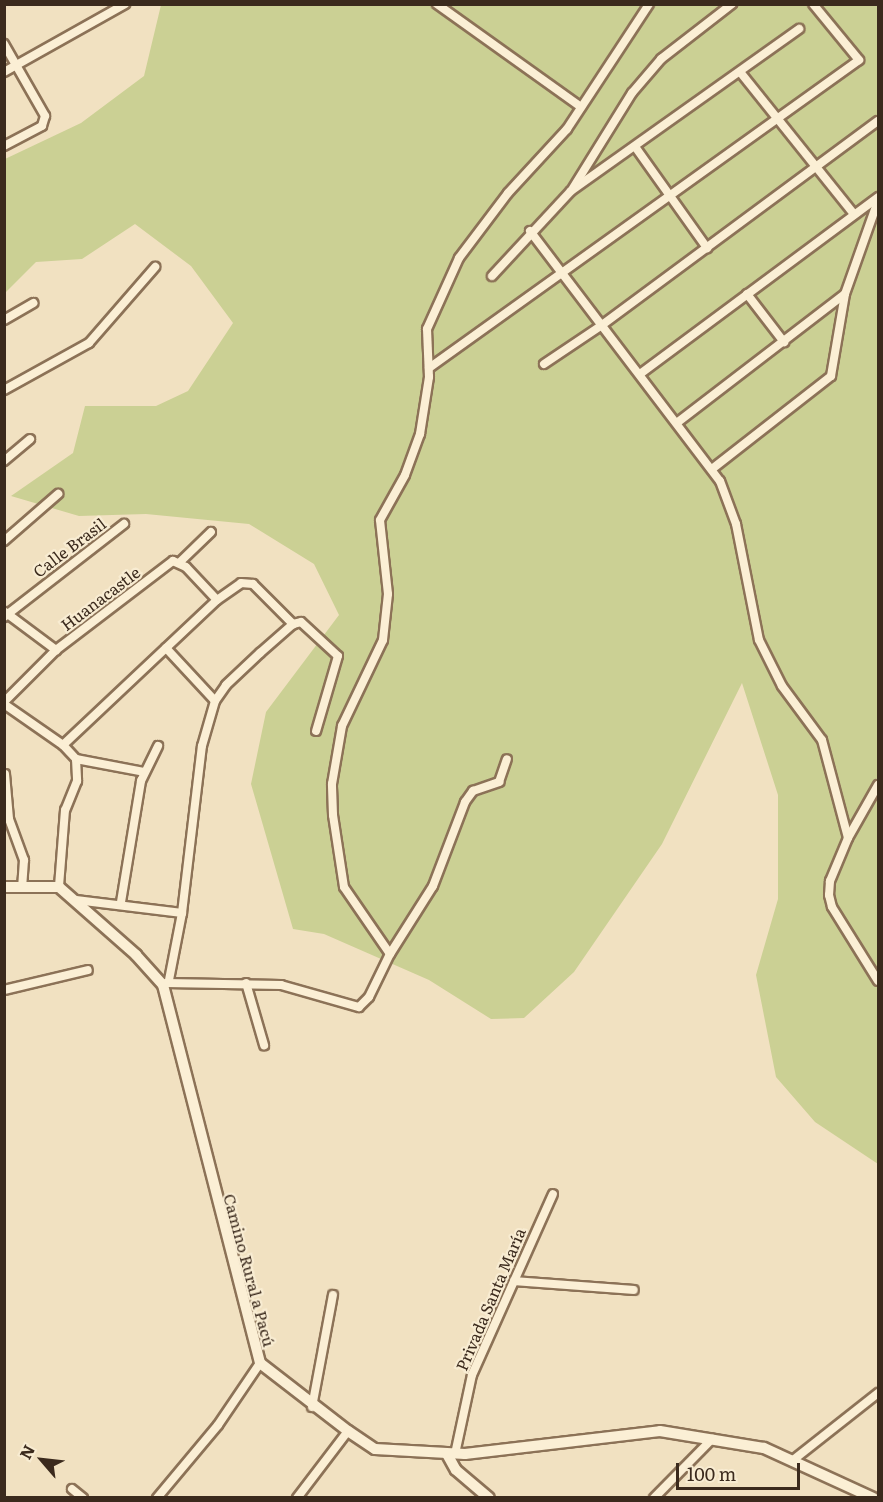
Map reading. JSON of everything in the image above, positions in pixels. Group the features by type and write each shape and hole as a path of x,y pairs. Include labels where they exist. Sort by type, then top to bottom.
{"street":[{"path":"4,72 125,4"},
{"path":"437,4 581,107"},
{"path":"390,954 344,887 333,815 336,750 344,720 383,640 388,594 380,520 415,451 429,368 427,329 452,268 497,206 542,161 581,107 649,4"},
{"path":"571,191 632,93 661,59 732,4"},
{"path":"429,368 565,274 860,60 813,4"},
{"path":"492,276 530,231 571,191 636,148 799,29"},
{"path":"4,44 44,121 4,146"},
{"path":"741,73 854,214"},
{"path":"544,364 602,325 879,121"},
{"path":"636,148 707,248"},
{"path":"640,374 854,214 879,199"},
{"path":"712,469 831,376 845,294 879,199"},
{"path":"530,231 712,469 736,524 759,640 782,686 822,740 848,838"},
{"path":"4,390 89,343 155,267"},
{"path":"747,294 784,342"},
{"path":"678,422 845,294"},
{"path":"4,320 33,303"},
{"path":"4,461 30,439"},
{"path":"4,541 58,494"},
{"name":"Calle Brasil","path":"5,614 124,524"},
{"name":"Huanacastle","path":"4,703 56,650 173,561 180,561 211,532"},
{"path":"180,561 217,600"},
{"path":"63,745 217,600 248,581 293,624"},
{"path":"5,614 56,650"},
{"path":"316,731 338,656 306,623 293,624 226,685 215,701 202,746 182,913 166,983 246,983 289,987 356,1008 369,997 390,954 433,886 465,802 473,791 499,782 507,759"},
{"path":"166,648 215,701"},
{"path":"4,703 63,745 76,759 144,772"},
{"path":"121,902 144,772 158,746"},
{"path":"4,887 59,887 65,810 77,781 76,759"},
{"path":"5,774 9,819 24,860 22,887"},
{"path":"879,785 848,838 830,881 829,895 832,907 879,981"},
{"name":"Camino Rural a Pacú","path":"59,887 166,983 260,1363 312,1407 375,1449 451,1454 660,1431 712,1439 764,1448 873,1497"},
{"path":"76,900 121,902 182,913"},
{"path":"4,990 88,970"},
{"path":"246,983 264,1045"},
{"name":"Privada Santa María","path":"451,1454 472,1375 553,1194"},
{"path":"514,1281 634,1290"},
{"path":"312,1407 333,1295"},
{"path":"157,1497 218,1425 260,1363"},
{"path":"792,1461 879,1393"},
{"path":"297,1497 348,1431"},
{"path":"654,1497 712,1439"},
{"path":"451,1454 456,1470 489,1497"},
{"path":"72,1489 83,1497"}],"green space":[{"path":"161,5 878,5 878,1164 815,1122 776,1077 756,975 778,899 778,795 742,683 662,844 574,972 524,1018 491,1019 429,980 324,934 293,929 251,784 266,712 339,615 314,564 249,524 146,514 79,516 11,496 73,453 85,406 156,406 188,391 233,323 191,266 135,224 82,259 36,262 5,293 5,159 81,123 144,76"}]}
